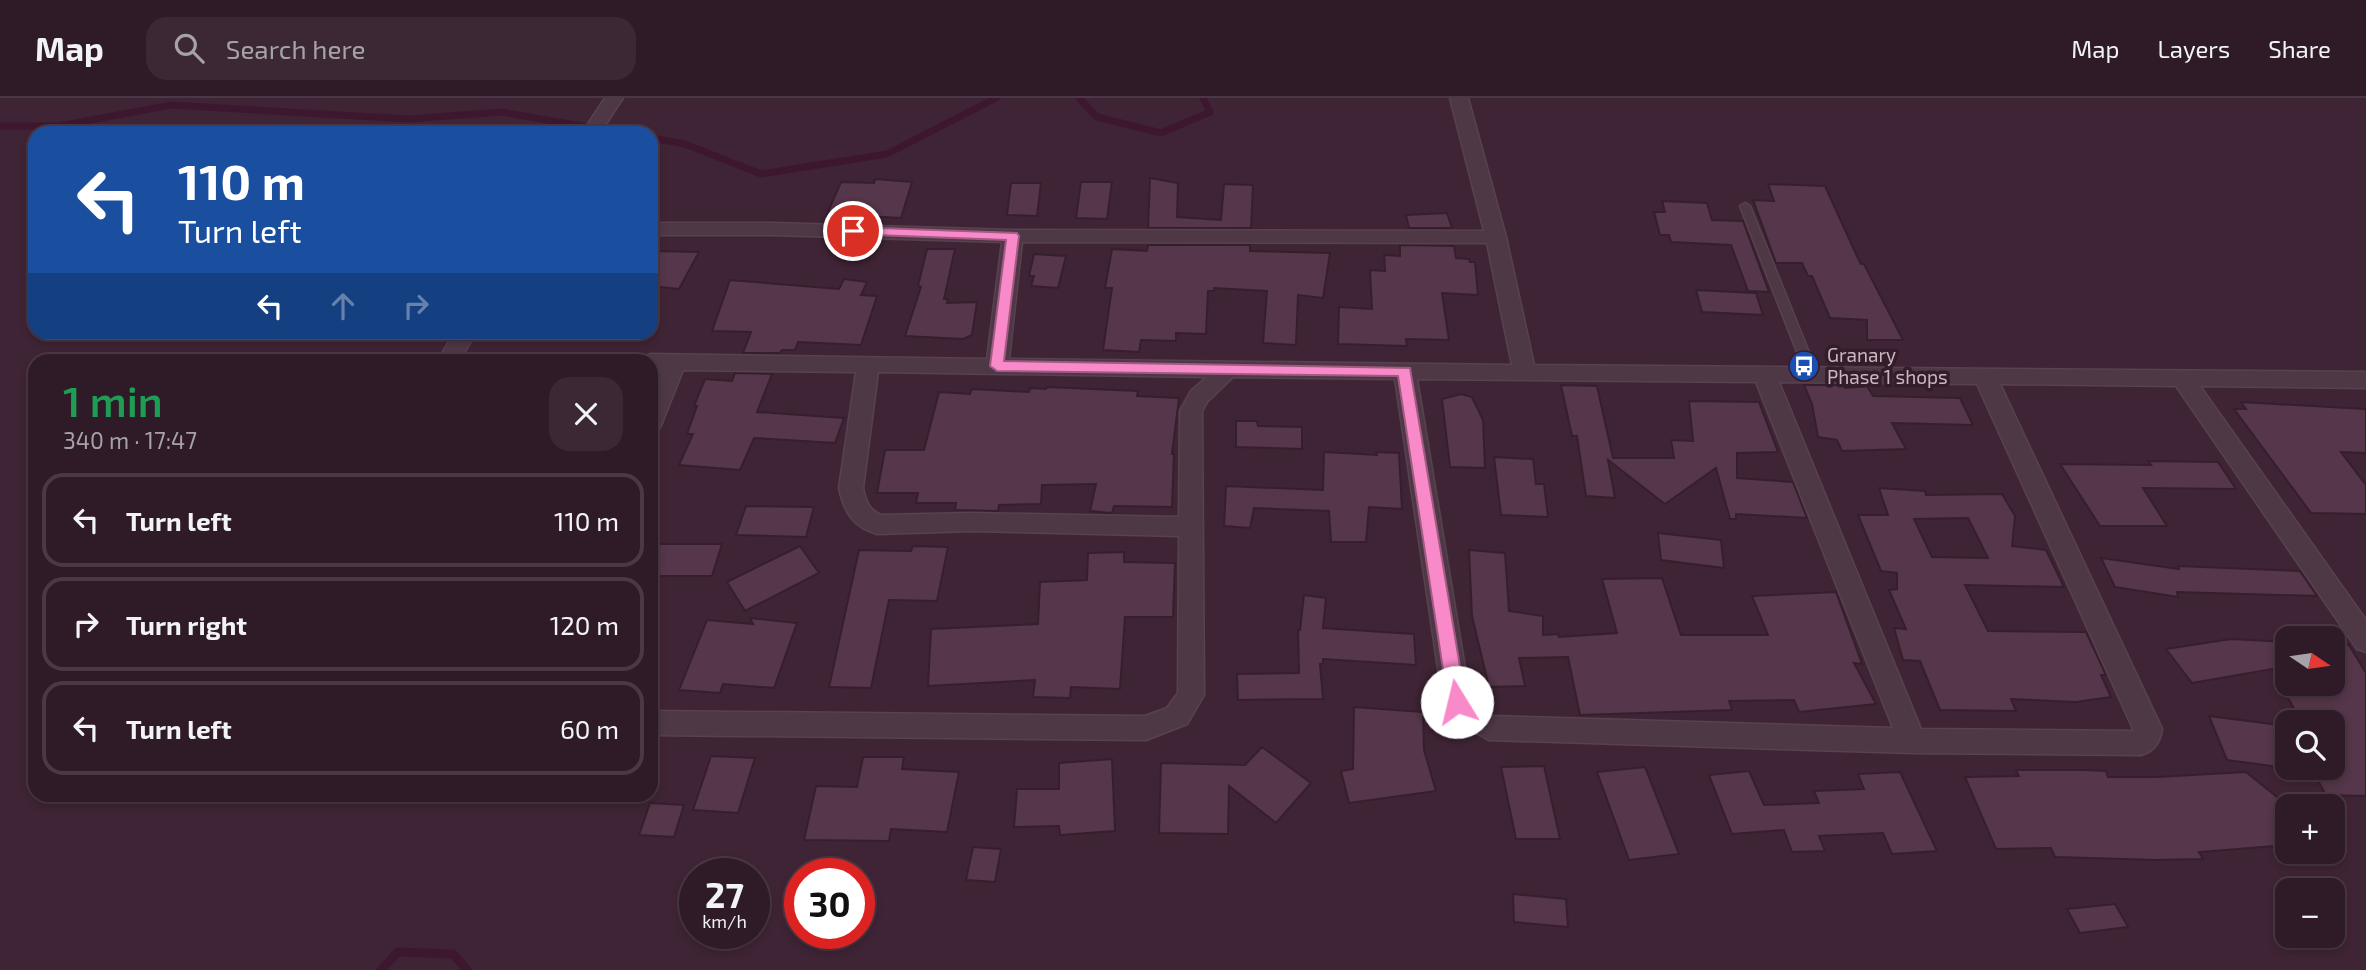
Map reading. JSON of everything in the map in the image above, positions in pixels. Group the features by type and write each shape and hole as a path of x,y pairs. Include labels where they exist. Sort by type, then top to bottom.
{"street":[{"path":"1459,98 1496,237 1525,373"},
{"path":"595,126 609,104"},
{"path":"658,229 773,229 1013,236 1496,237"},
{"path":"997,366 1013,236"},
{"path":"658,362 1765,376 2366,380"},
{"path":"658,406 676,362"},
{"path":"868,364 851,488 855,505 863,517 877,524 972,522 1191,527"},
{"path":"658,723 1146,728 1177,716 1191,695 1191,411 1199,397 1228,369"},
{"path":"1405,371 1457,702 1476,721 1489,728 1912,741 2141,743 2147,736 2148,729 1985,376"},
{"path":"1765,376 1912,741"},
{"path":"2184,380 2366,641"}],"lane":[{"path":"1745,206 1812,375"}],"building":[{"path":"1150,178 1178,183 1177,217 1221,220 1224,184 1253,185 1251,228 1148,228"},
{"path":"875,179 912,182 901,218 827,214 841,182 874,183"},
{"path":"1081,182 1112,182 1107,219 1076,218"},
{"path":"1011,183 1041,183 1037,216 1007,215"},
{"path":"1768,184 1825,186 1861,264 1864,264 1903,340 1867,340 1867,320 1830,318 1812,276 1808,276 1802,263 1776,263 1753,200 1774,201"},
{"path":"1662,201 1707,203 1712,220 1743,221 1769,292 1748,291 1731,245 1671,242 1669,235 1660,235 1654,212 1665,212"},
{"path":"1447,213 1452,228 1409,228 1406,215"},
{"path":"1148,245 1250,245 1250,251 1330,253 1323,298 1298,295 1296,345 1263,343 1267,291 1214,288 1214,291 1208,291 1206,334 1176,333 1176,341 1141,340 1139,352 1103,350 1112,288 1105,288 1112,249 1147,251"},
{"path":"1400,245 1454,246 1456,258 1475,262 1478,295 1442,293 1449,340 1406,339 1407,346 1338,344 1339,307 1372,309 1370,270 1385,271 1384,255 1400,256"},
{"path":"927,249 955,249 944,299 948,299 947,303 977,302 972,335 963,339 905,336 921,287 918,286"},
{"path":"658,251 699,252 679,289 658,287"},
{"path":"1034,254 1066,256 1058,288 1031,286 1034,276 1029,276"},
{"path":"844,279 867,282 861,295 877,296 861,345 798,342 795,350 782,350 780,353 743,353 751,332 712,331 730,280 839,289"},
{"path":"1696,290 1756,293 1763,315 1702,312"},
{"path":"735,373 772,374 757,412 844,418 835,443 754,438 740,470 679,465 693,434 687,434 705,379 732,381"},
{"path":"1561,385 1597,386 1613,458 1674,458 1671,440 1693,441 1689,401 1759,402 1778,452 1737,453 1737,478 1793,482 1807,518 1736,514 1736,519 1730,519 1716,468 1665,504 1608,460 1615,498 1586,496 1577,436 1572,436"},
{"path":"1804,385 1844,385 1845,388 1867,386 1873,396 1960,398 1973,425 1892,423 1906,449 1842,451 1837,440 1818,437 1812,404"},
{"path":"1030,388 1138,391 1137,396 1179,398 1172,454 1172,507 1114,506 1112,513 1090,511 1096,484 1042,485 1041,504 999,505 998,511 955,510 956,503 916,503 918,493 877,493 885,450 924,450 939,392 970,394 972,389 1029,392"},
{"path":"1461,394 1472,397 1483,420 1485,468 1450,467 1442,399"},
{"path":"2241,402 2366,409 2366,453 2341,452 2366,485 2366,514 2311,513 2234,409 2246,409"},
{"path":"1236,421 1257,421 1258,426 1302,427 1302,449 1236,447"},
{"path":"1324,452 1377,455 1376,452 1399,453 1402,509 1369,507 1366,542 1331,542 1329,511 1254,508 1250,528 1224,526 1226,486 1323,490"},
{"path":"1494,457 1533,459 1536,484 1544,484 1548,517 1501,515"},
{"path":"2148,461 2218,462 2236,489 2143,488 2167,526 2100,526 2060,464 2151,465"},
{"path":"1879,488 1925,491 1926,495 2002,494 2015,516 2012,546 2046,550 2064,587 1965,585 1988,631 2086,632 2106,675 2101,675 2111,697 2076,702 2011,699 2016,711 1940,710 1920,661 1903,660 1894,628 1906,629 1889,590 1897,589 1897,573 1881,571 1858,515 1888,515","holes":["1968,518 1988,558 1932,557 1914,519"]},
{"path":"746,506 814,507 806,537 736,535"},
{"path":"1658,533 1721,540 1724,568 1661,560"},
{"path":"658,544 722,544 712,576 658,576"},
{"path":"800,546 819,573 745,611 727,582"},
{"path":"913,546 948,547 937,601 889,600 871,688 829,687 859,550 911,551"},
{"path":"1469,550 1505,553 1509,611 1543,616 1543,635 1558,634 1559,637 1617,633 1602,579 1662,578 1681,635 1768,635 1752,596 1836,592 1862,664 1854,663 1876,704 1799,712 1794,700 1729,701 1732,710 1580,715 1568,657 1519,658 1525,686 1489,687 1472,616"},
{"path":"1124,552 1124,562 1175,563 1173,617 1125,617 1120,689 1071,687 1070,698 1033,697 1035,680 928,686 931,629 1038,624 1040,582 1087,580 1088,553"},
{"path":"2101,558 2179,569 2178,566 2300,571 2317,596 2177,592 2178,597 2115,587"},
{"path":"1304,595 1326,598 1323,628 1414,634 1416,665 1323,659 1323,664 1320,664 1323,699 1238,700 1237,674 1299,673 1298,630"},
{"path":"750,618 797,623 774,688 723,684 720,693 679,690 707,620 753,624"},
{"path":"2231,639 2275,641 2275,674 2272,669 2192,683 2166,649"},
{"path":"2345,645 2349,645 2366,673 2366,796 2325,794 2318,780 2345,780 2345,710 2295,710 2287,696 2345,696"},
{"path":"1354,707 1423,712 1424,750 1436,791 1349,803 1341,771 1353,769"},
{"path":"2209,716 2275,724 2275,766 2227,760"},
{"path":"1262,747 1311,783 1276,823 1229,786 1228,834 1159,833 1161,763 1245,765"},
{"path":"711,756 755,758 738,813 693,810"},
{"path":"863,757 904,757 902,769 959,772 947,832 891,829 889,841 804,840 816,786 857,787"},
{"path":"1112,759 1115,831 1060,835 1059,826 1014,827 1017,789 1059,789 1059,763"},
{"path":"1544,766 1560,839 1516,839 1501,767"},
{"path":"1645,767 1679,854 1629,860 1597,772"},
{"path":"2016,770 2106,771 2108,777 2246,772 2275,795 2275,846 2199,852 2203,859 2157,860 2055,857 2051,848 1996,849 1965,777 2019,776"},
{"path":"1749,771 1764,805 1819,803 1814,791 1864,789 1858,774 1900,772 1937,851 1892,854 1883,833 1819,836 1825,851 1792,852 1784,830 1732,834 1709,775"},
{"path":"650,803 684,805 674,837 639,835"},
{"path":"973,847 1001,849 995,882 966,880"},
{"path":"1513,894 1566,899 1568,927 1514,922"},
{"path":"2115,904 2128,927 2080,933 2067,909"}],"waterway":[{"path":"658,139 685,144 761,174 887,154 996,98"},
{"path":"1079,98 1097,117 1161,133 1210,112 1203,98"},
{"path":"59,126 171,105 409,119 501,112 582,126"},
{"path":"0,126 28,126"},
{"path":"28,126 59,126"},
{"path":"381,970 398,952 453,954 467,970"}],"place":[{"name":"Granary Phase 1 shops","path":"1804,366"}],"route":[{"path":"853,231 1013,236 997,366 1405,371 1457,702"}]}
